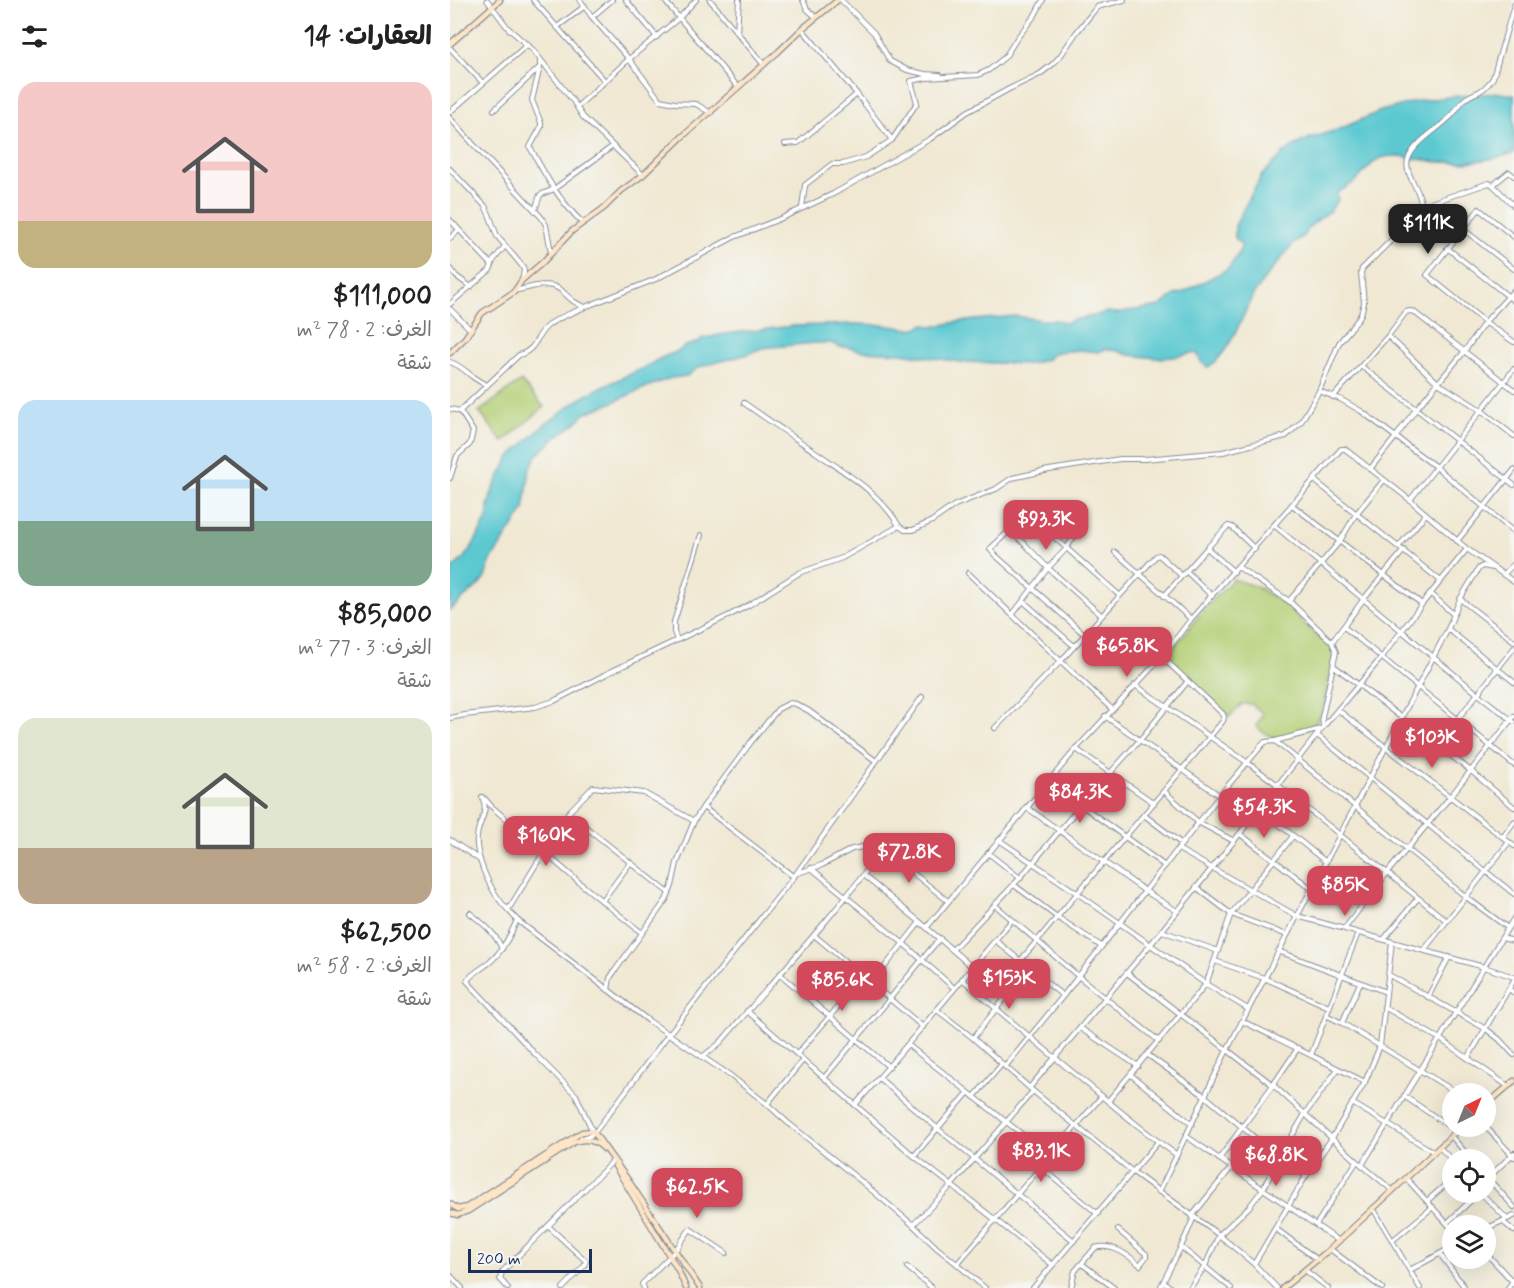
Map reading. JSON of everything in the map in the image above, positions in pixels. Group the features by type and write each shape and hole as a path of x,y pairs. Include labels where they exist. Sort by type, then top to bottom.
{"street":[{"path":"487,0 508,28 528,44 584,117 643,175"},
{"path":"483,83 450,46 500,0"},
{"path":"533,0 605,81"},
{"path":"580,0 660,100 696,104 711,113"},
{"path":"592,17 612,0"},
{"path":"626,0 657,37"},
{"path":"664,0 738,87"},
{"path":"577,107 629,59 679,18 696,0"},
{"path":"710,0 764,65"},
{"path":"738,33 739,0"},
{"path":"803,0 807,9 816,17"},
{"path":"514,291 522,280 572,231 643,175 802,29 840,0 874,33 890,61 907,70 955,76"},
{"path":"802,208 806,185 832,164 843,164 866,157 892,140 918,103 911,81 978,75 989,70 1005,57 1043,0"},
{"path":"460,411 519,355 530,350 542,331 552,321 656,279 732,238 833,194 930,139 985,101 1040,74 1062,55 1097,7 1124,0"},
{"path":"744,404 867,489 884,504 899,526 905,530 913,530 932,521 955,505 996,489 1012,478 1120,459 1223,452 1286,436 1301,422 1319,391 1339,344 1361,314 1364,303 1362,269 1420,212 1422,206 1408,171 1408,158 1420,143 1453,114 1465,98 1488,86 1493,78 1514,5"},
{"path":"557,27 585,6"},
{"path":"802,29 858,94 892,140"},
{"path":"450,112 528,44"},
{"path":"540,59 532,100 541,127 530,147 554,189 583,223"},
{"path":"494,110 540,67"},
{"path":"785,144 798,143 858,94"},
{"path":"450,117 535,210 546,225 551,252"},
{"path":"535,210 540,195 554,189 613,146"},
{"path":"450,169 487,210 495,232 523,267 522,280"},
{"path":"1422,206 1489,183 1493,184 1509,172 1514,176"},
{"path":"1493,184 1514,206"},
{"path":"1514,237 1479,209 1427,275 1485,322 1514,342"},
{"path":"450,220 492,265"},
{"path":"1463,229 1514,269"},
{"path":"450,238 459,230"},
{"path":"450,304 490,270 493,261 505,246"},
{"path":"1447,248 1514,301"},
{"path":"450,268 456,276 471,286"},
{"path":"450,353 487,308 514,291 551,285 560,289 575,303 585,307"},
{"path":"1370,469 1464,352 1485,322 1514,290"},
{"path":"450,309 471,330"},
{"path":"1333,397 1388,336 1406,312 1410,311 1514,390"},
{"path":"1388,336 1438,383 1480,410 1514,436"},
{"path":"450,362 487,385"},
{"path":"1361,366 1514,485"},
{"path":"1410,500 1514,369"},
{"path":"1319,391 1361,411 1436,467 1514,532"},
{"path":"450,409 460,411 473,431 470,444 457,456 450,478"},
{"path":"927,927 1048,781 1105,716 1162,657 1191,619 1343,448 1410,500 1467,549 1514,582"},
{"path":"1457,541 1514,470"},
{"path":"1314,480 1441,581"},
{"path":"1289,601 1340,541 1356,514 1384,480"},
{"path":"1292,505 1422,604"},
{"path":"1399,546 1426,514"},
{"path":"1035,520 1119,595"},
{"path":"1164,596 1230,525 1255,549"},
{"path":"450,718 520,710 550,702 749,605 800,573 842,558 899,526"},
{"path":"1275,526 1478,694 1513,719 1345,928"},
{"path":"1013,614 1048,568 1066,549 1079,528"},
{"path":"1084,634 990,549 1011,531 1048,568 1101,615"},
{"path":"677,640 674,622 701,535"},
{"path":"1207,548 1234,572"},
{"path":"913,1225 951,1186 1006,1122 1055,1058 1162,931 1467,549"},
{"path":"1332,642 1404,550"},
{"path":"1115,552 1191,619"},
{"path":"995,728 1060,662 1139,573 1158,555 1182,576"},
{"path":"1504,574 1514,564"},
{"path":"1238,567 1289,601 1332,642 1336,652 1322,717 1322,728"},
{"path":"1159,1192 1227,1050 1448,629 1460,598 1479,568 1497,569"},
{"path":"1186,571 1212,596"},
{"path":"968,573 1112,709"},
{"path":"1431,593 1453,614"},
{"path":"1460,598 1514,641"},
{"path":"1023,601 1074,646"},
{"path":"1344,627 1514,765"},
{"path":"1448,629 1514,682"},
{"path":"1437,745 1514,648"},
{"path":"1020,961 1183,769 1224,717 1162,657"},
{"path":"1334,666 1471,771 1514,807"},
{"path":"953,949 1020,879 1188,681"},
{"path":"1135,685 1248,762 1447,921"},
{"path":"450,1204 460,1209 467,1207 552,1155 590,1136 795,875 922,697"},
{"path":"608,990 610,978 669,893 677,863 694,821 778,709 790,703 815,714 876,761"},
{"path":"1338,710 1514,846"},
{"path":"1105,716 1252,818"},
{"path":"974,1097 1063,996 1198,822 1263,744 1322,728"},
{"path":"1317,735 1514,894"},
{"path":"1275,741 1466,897 1508,928"},
{"path":"1076,749 1154,803"},
{"path":"1048,781 1165,866"},
{"path":"508,910 568,813 591,788 644,793 694,821"},
{"path":"1164,791 1198,822 1234,841"},
{"path":"642,933 482,797 486,806 477,832 478,852 494,891 517,920 668,1035 702,1056 767,1104 985,1288"},
{"path":"703,807 795,875"},
{"path":"1026,807 1177,912"},
{"path":"1260,809 1366,900"},
{"path":"568,813 669,893"},
{"path":"1144,815 1182,844"},
{"path":"1503,837 1514,822"},
{"path":"1240,834 1312,889"},
{"path":"1108,1101 1206,984 1231,914 1293,836"},
{"path":"450,840 481,861"},
{"path":"999,840 1206,984 1248,1009"},
{"path":"1424,950 1509,842"},
{"path":"795,875 829,862 852,849 868,846 883,849 948,901"},
{"path":"702,1056 720,1043 864,876 883,849"},
{"path":"1178,849 1297,916 1449,957 1514,978 1468,1058"},
{"path":"988,853 1020,879"},
{"path":"602,901 630,863"},
{"path":"811,868 954,988"},
{"path":"864,876 972,967"},
{"path":"1014,885 1101,946"},
{"path":"1196,887 1231,914 1287,935"},
{"path":"1383,939 1418,898"},
{"path":"994,905 1104,998 1159,1041"},
{"path":"470,913 493,933 502,949"},
{"path":"1362,1165 1514,918"},
{"path":"517,920 502,949 467,981 576,1095 593,1131 700,1288"},
{"path":"855,1105 1012,920"},
{"path":"872,983 921,922"},
{"path":"1162,931 1218,951"},
{"path":"1311,1055 1358,933"},
{"path":"814,935 923,1027"},
{"path":"824,1077 940,938"},
{"path":"1502,938 1514,941"},
{"path":"995,940 1063,996"},
{"path":"1254,1264 1365,1082 1380,1046 1392,942"},
{"path":"1278,951 1386,992"},
{"path":"1428,997 1449,957"},
{"path":"1215,961 1264,978 1329,1008"},
{"path":"973,1038 1029,968"},
{"path":"1127,973 1273,1086 1392,1190"},
{"path":"780,974 889,1067"},
{"path":"1388,975 1486,1029 1514,1055"},
{"path":"796,1054 864,977"},
{"path":"962,979 1055,1058 1177,1155"},
{"path":"1342,1023 1360,983"},
{"path":"1509,989 1514,993"},
{"path":"1384,1007 1440,1039 1508,1086"},
{"path":"937,1010 1133,1172 1219,1235 1254,1264 1277,1288"},
{"path":"747,1011 914,1156 1053,1265"},
{"path":"1326,1016 1342,1023 1442,1083"},
{"path":"1242,1021 1365,1082"},
{"path":"1080,1028 1138,1066"},
{"path":"908,1045 1050,1156"},
{"path":"1219,1159 1298,1048"},
{"path":"1148,1054 1205,1096 1279,1158 1306,1176"},
{"path":"767,1104 803,1060"},
{"path":"1190,1288 1205,1266 1219,1235 1249,1207 1263,1189 1305,1114 1338,1069"},
{"path":"1131,1074 1192,1124"},
{"path":"879,1078 1074,1241"},
{"path":"1496,1096 1514,1082"},
{"path":"914,1156 968,1092"},
{"path":"957,1264 1102,1096"},
{"path":"1404,1096 1442,1122"},
{"path":"1352,1103 1434,1152"},
{"path":"451,1214 460,1215 468,1212 582,1132 593,1131"},
{"path":"1186,1136 1339,1241"},
{"path":"1282,1288 1318,1260 1450,1137"},
{"path":"1452,1137 1462,1149"},
{"path":"1496,1137 1513,1155 1496,1168"},
{"path":"579,1140 596,1142 613,1161"},
{"path":"1033,1288 1158,1142"},
{"path":"1439,1147 1442,1150"},
{"path":"508,1288 500,1279 502,1272 613,1161"},
{"path":"1316,1225 1357,1161"},
{"path":"1041,1167 1098,1214"},
{"path":"1160,1288 1181,1247 1193,1216 1231,1168"},
{"path":"1406,1178 1442,1217"},
{"path":"1496,1187 1514,1207"},
{"path":"1427,1202 1442,1188"},
{"path":"1456,1215 1468,1203"},
{"path":"1490,1203 1514,1231"},
{"path":"641,1204 687,1288"},
{"path":"1393,1240 1433,1207"},
{"path":"451,1214 456,1208"},
{"path":"1373,1208 1420,1288"},
{"path":"1496,1224 1514,1215"},
{"path":"548,1226 586,1261 563,1288"},
{"path":"644,1288 642,1284 675,1251 689,1230 692,1229 726,1253"},
{"path":"1276,1229 1318,1260"},
{"path":"1071,1288 1075,1271 1095,1248 1101,1246 1127,1254 1140,1265 1146,1254 1118,1230"},
{"path":"1181,1247 1231,1288"},
{"path":"1330,1249 1382,1288"},
{"path":"1410,1270 1440,1254 1465,1288"},
{"path":"1496,1263 1514,1282 1508,1288"},
{"path":"1082,1264 1114,1288"},
{"path":"907,1267 932,1288"},
{"path":"1305,1270 1328,1288"},
{"path":"450,1275 462,1288"},
{"path":"1164,1282 1171,1288"}],"green space":[{"path":"521,381 544,407 503,442 479,412"},
{"path":"1233,579 1257,587 1290,607 1305,625 1332,649 1334,656 1329,683 1320,715 1311,727 1282,737 1269,736 1256,726 1262,713 1252,704 1242,704 1229,717 1166,657 1205,608"}],"water":[{"path":"1500,93 1514,95 1514,153 1468,162 1440,162 1387,156 1374,162 1357,180 1337,193 1338,200 1330,211 1309,227 1305,235 1294,243 1262,282 1254,293 1229,344 1216,362 1208,367 1201,362 1198,354 1191,353 1157,358 1128,355 1105,349 1099,352 1080,350 1056,352 1047,359 1030,364 960,362 901,353 862,351 831,343 815,343 762,348 699,367 687,376 671,378 649,386 586,413 538,454 530,468 524,510 491,560 485,577 450,610 450,570 472,547 488,517 488,506 493,489 510,457 542,427 575,402 685,346 699,342 701,339 724,334 793,326 854,324 911,329 924,324 933,327 956,322 1015,316 1066,323 1107,312 1116,313 1160,306 1175,295 1228,269 1242,246 1235,238 1235,226 1243,210 1262,175 1294,146 1381,111 1418,101"}]}
